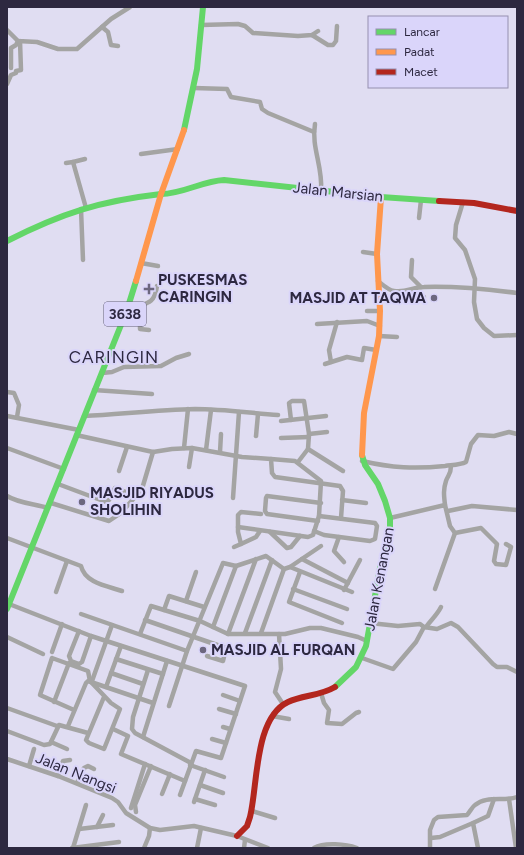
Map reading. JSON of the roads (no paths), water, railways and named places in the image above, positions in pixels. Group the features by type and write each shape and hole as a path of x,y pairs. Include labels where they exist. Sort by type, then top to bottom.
{"street":[{"path":"7,30 19,41 38,42 58,49 77,49 102,27 130,7"},
{"name":"3638","path":"8,606 10,596 58,484 127,310 161,194 178,149 194,88 203,7"},
{"path":"201,25 238,24 245,26 253,33 312,36 328,45 333,45 336,42 336,26"},
{"path":"102,27 108,32 112,45 118,46"},
{"path":"312,36 318,31"},
{"path":"11,68 11,48 19,41"},
{"path":"7,84 11,75 16,74 16,71 21,70 19,41"},
{"path":"194,88 227,89 231,97 260,102 262,109 268,114 314,132"},
{"path":"315,124 315,150 322,176 321,190"},
{"path":"141,154 178,149"},
{"path":"66,163 85,159"},
{"path":"73,162 83,208 83,260"},
{"name":"Jalan Marsian","path":"7,242 56,217 83,208 139,197 161,194 180,194 210,181 220,180 381,197 463,202 517,211"},
{"path":"381,197 377,254 380,326 364,413 365,426 361,455 362,461 400,468 435,468 451,466 466,462 471,444 478,435 494,436 508,432 517,434"},
{"path":"420,218 421,200"},
{"path":"463,202 456,225 456,238 465,250 475,279 474,311 477,319 484,328 498,337 517,335"},
{"path":"363,252 377,254"},
{"path":"412,260 411,277 421,287"},
{"path":"141,263 158,266"},
{"path":"378,281 390,290 410,291 421,287 474,287 517,294"},
{"path":"127,310 152,300 156,296 157,286"},
{"path":"410,291 413,297 424,297"},
{"path":"367,311 380,310"},
{"path":"122,321 140,324 140,329 149,330"},
{"path":"317,324 367,321 380,326"},
{"path":"332,362 328,350 337,322"},
{"path":"379,336 397,336"},
{"path":"325,364 347,357 362,360 364,348 376,350"},
{"path":"102,373 112,372 124,367 161,366 176,358 189,354"},
{"path":"7,388 14,394 19,405 17,417"},
{"path":"94,390 152,394"},
{"path":"7,392 14,394"},
{"path":"290,420 289,403 302,400 305,402 308,419 308,449 298,462"},
{"path":"184,448 188,409"},
{"path":"84,416 116,414 130,411 188,409 278,415"},
{"path":"206,450 211,410"},
{"path":"233,498 239,412"},
{"path":"256,436 258,414"},
{"path":"7,416 17,417 78,432 153,452 192,448 235,456 292,460 298,462 321,481 319,518 310,537 238,527"},
{"path":"281,420 308,419 326,416"},
{"path":"281,438 327,432"},
{"path":"220,452 221,434"},
{"path":"119,470 127,446"},
{"path":"7,448 64,469"},
{"path":"189,466 192,448"},
{"path":"308,449 343,470"},
{"path":"7,496 13,500 49,506 109,521 118,516 142,489 153,452"},
{"path":"271,458 272,473 275,477 340,486 343,491 341,518"},
{"name":"Jalan Kenangan","path":"238,836 247,826 252,811 262,738 272,716 283,704 302,696 321,693 339,685 356,667 362,658 367,642 380,565 390,533 390,518 378,484 362,461"},
{"path":"435,589 454,533 450,526 448,511 445,505 444,489 446,480 451,473 451,466"},
{"path":"58,484 106,502 110,500 115,488 137,496"},
{"path":"314,531 324,535 372,542 375,539 377,528 375,523 341,518 267,514 265,511 267,496 321,503"},
{"path":"342,500 366,503"},
{"path":"390,518 445,505"},
{"path":"448,511 472,506 517,510"},
{"path":"242,544 238,527 238,515 240,512 261,514"},
{"path":"454,533 482,529 498,546 494,561 496,564 504,566 506,565 511,548 506,544"},
{"path":"234,547 256,537 260,531"},
{"path":"270,532 288,548 300,536"},
{"path":"339,537 334,551 344,562"},
{"path":"7,538 81,566 82,572 89,578 122,591"},
{"path":"284,569 290,567 321,546"},
{"path":"168,706 187,651 223,563 236,566 266,556 284,569"},
{"path":"228,634 256,559"},
{"path":"302,559 348,583"},
{"path":"240,634 272,560"},
{"path":"344,590 360,560"},
{"path":"56,592 67,561"},
{"path":"213,628 236,566"},
{"path":"290,567 352,592"},
{"path":"261,633 284,569"},
{"path":"186,601 196,572"},
{"path":"300,572 289,599 290,603 342,623"},
{"path":"294,589 347,609"},
{"path":"164,610 168,597 204,607"},
{"path":"8,606 62,624 106,641 167,661 183,664 245,686 221,759 196,751 180,795"},
{"path":"140,634 150,606 200,621 228,634 279,634 292,633 310,628 321,628 358,637 367,642"},
{"path":"362,658 393,669 416,642 425,627 432,618 436,616 441,607"},
{"path":"81,614 187,651"},
{"path":"145,620 226,648 223,661 207,656"},
{"path":"370,623 398,626 420,624 425,627 437,629 451,623 454,624 493,664 507,667 517,672"},
{"path":"52,652 62,624"},
{"path":"68,726 86,683 91,681 112,625"},
{"path":"79,631 69,656 71,660 79,664 82,662 92,636"},
{"path":"279,634 281,669 275,692 283,704"},
{"path":"7,637 43,654"},
{"path":"106,687 121,646"},
{"path":"74,710 41,697 39,694 51,659 55,658 88,671 91,681 104,697 120,710 104,749 86,740 104,697"},
{"path":"116,659 162,674"},
{"path":"142,736 167,661"},
{"path":"54,702 69,663"},
{"path":"148,670 138,698 133,717 132,729 191,764 224,776"},
{"path":"111,673 143,684"},
{"path":"91,681 153,702"},
{"path":"321,693 324,704 329,710 327,722 342,724 359,712"},
{"path":"223,695 240,701"},
{"path":"7,708 57,726 60,724 88,733"},
{"path":"219,709 236,714"},
{"path":"272,716 288,719"},
{"path":"7,731 44,745 48,745 51,742 57,726"},
{"path":"223,727 230,729"},
{"path":"113,729 128,736 121,754 185,781"},
{"path":"212,738 226,743"},
{"path":"51,742 68,749"},
{"path":"29,766 34,749"},
{"name":"Jalan Nangsi","path":"7,759 58,776 115,800 136,821 150,828 160,830 183,827 201,828 238,836 268,848"},
{"path":"58,776 63,761 70,760"},
{"path":"131,808 148,765"},
{"path":"136,812 135,805 148,765"},
{"path":"77,784 84,768 88,766 94,769"},
{"path":"205,770 195,800 215,805"},
{"path":"162,794 170,774"},
{"path":"200,785 223,793"},
{"path":"430,848 430,830 434,820 438,817 467,815 477,803 494,799 509,799 517,797"},
{"path":"431,838 474,823 488,816 494,799"},
{"path":"509,799 516,835 516,848"},
{"path":"86,805 72,848 119,842"},
{"path":"252,811 275,818"},
{"path":"97,827 103,815"},
{"path":"474,823 478,848"},
{"path":"79,829 113,825"},
{"path":"144,848 150,828"},
{"path":"197,848 201,828"},
{"path":"244,848 245,840"},
{"path":"314,848 326,846 357,848"}],"place":[{"name":"PUSKESMAS CARINGIN","path":"149,289"},
{"name":"MASJID AT TAQWA","path":"434,298"},
{"name":"MASJID RIYADUS SHOLIHIN","path":"82,502"},
{"name":"MASJID AL FURQAN","path":"203,650"}],"district":[{"name":"CARINGIN","path":"114,357"}]}
